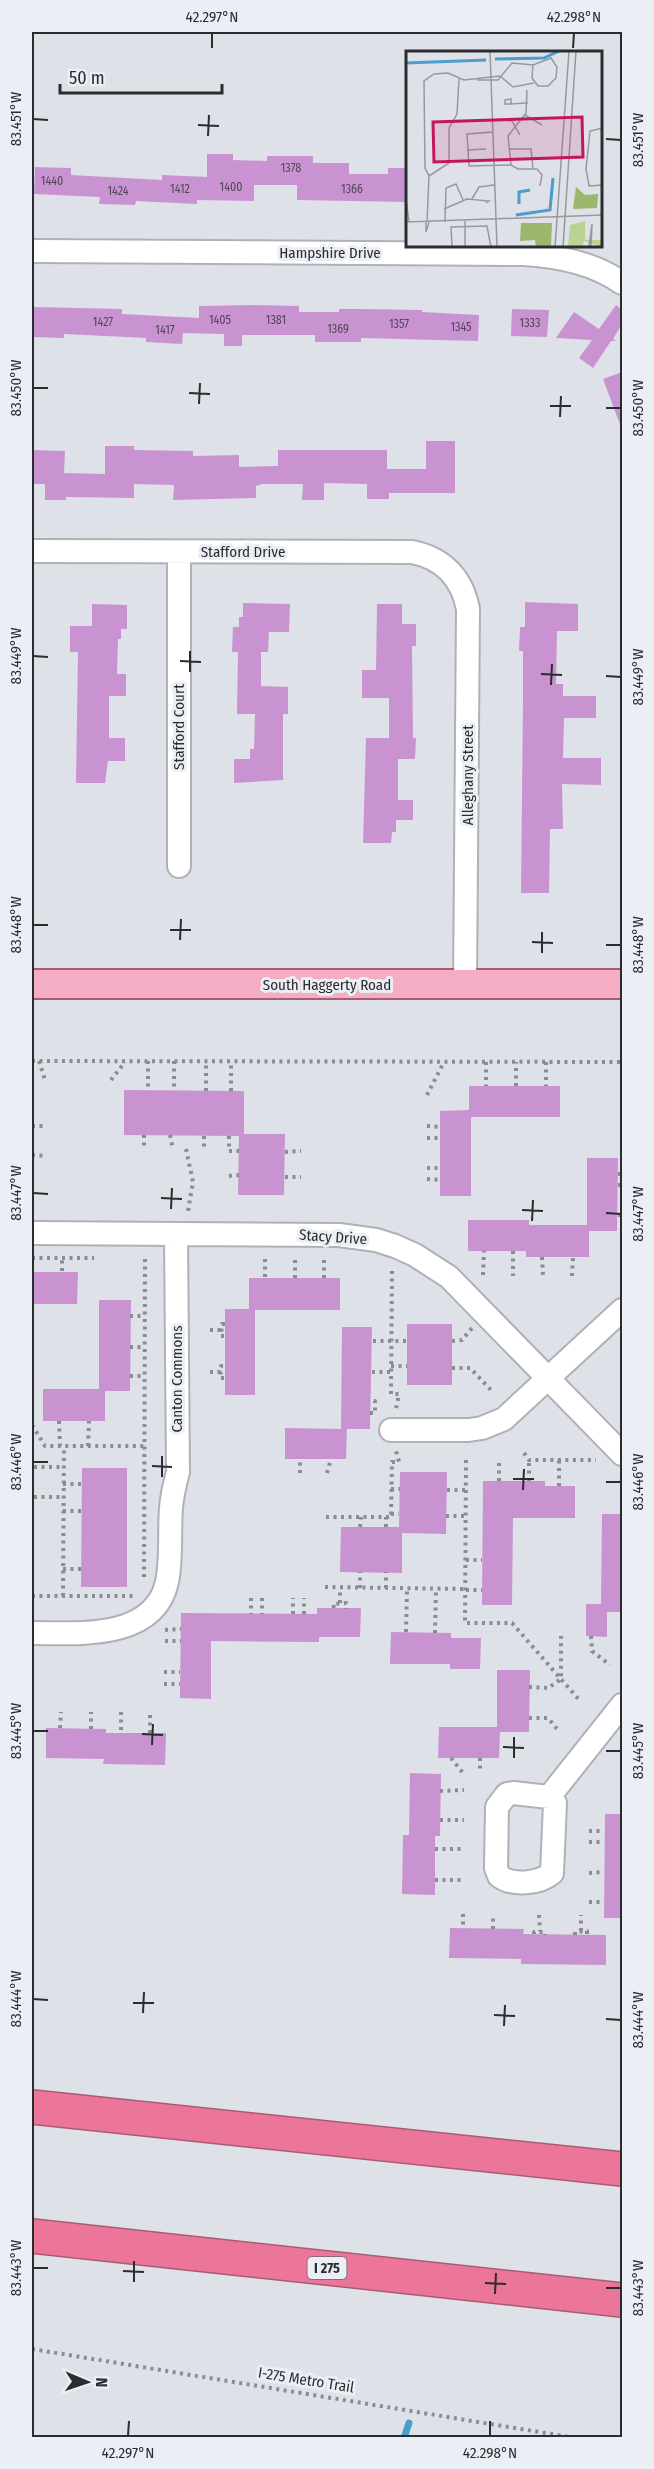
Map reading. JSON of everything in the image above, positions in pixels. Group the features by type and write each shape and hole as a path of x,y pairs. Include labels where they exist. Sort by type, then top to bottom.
{"highway":[{"path":"32,2107 622,2169"},
{"name":"I 275","path":"32,2236 622,2300"}],"main road":[{"name":"South Haggerty Road","path":"32,984 465,986 622,984"}],"street":[{"name":"Hampshire Drive","path":"32,251 545,255 579,262 622,283"},
{"name":"Stafford Drive","path":"32,551 412,552 437,560 449,570"},
{"name":"Stafford Court","path":"179,552 179,866"},
{"name":"Alleghany Street","path":"449,570 458,579 468,609 465,986"},
{"name":"Stacy Drive","path":"32,1233 75,1224 176,1234 339,1235 376,1240 395,1246 415,1254 449,1277 622,1454"},
{"name":"Canton Commons","path":"32,1633 94,1633 130,1625 144,1616 159,1601 166,1584 170,1560 171,1506 178,1472 176,1234"},
{"path":"391,1430 482,1428 504,1419 622,1310"},
{"path":"549,1797 622,1704"}],"path":[{"path":"32,1061 622,1062"},
{"path":"39,1061 45,1080"},
{"path":"111,1080 125,1061"},
{"path":"148,1061 148,1090"},
{"path":"174,1061 174,1090"},
{"path":"206,1061 206,1091"},
{"path":"231,1061 231,1091"},
{"path":"427,1095 444,1062"},
{"path":"486,1062 486,1086"},
{"path":"516,1062 516,1086"},
{"path":"546,1062 546,1086"},
{"path":"32,1126 45,1126"},
{"path":"427,1126 440,1127"},
{"path":"144,1135 144,1150"},
{"path":"170,1135 173,1149"},
{"path":"204,1136 204,1149"},
{"path":"229,1136 229,1150 239,1151"},
{"path":"427,1138 440,1138"},
{"path":"186,1149 193,1182 188,1211"},
{"path":"285,1152 301,1151"},
{"path":"32,1155 45,1156"},
{"path":"427,1168 440,1168"},
{"path":"229,1176 239,1175"},
{"path":"285,1177 301,1177"},
{"path":"427,1179 440,1180"},
{"path":"483,1275 484,1251"},
{"path":"513,1251 513,1276"},
{"path":"144,1585 146,1257"},
{"path":"542,1257 543,1276"},
{"path":"572,1276 573,1257"},
{"path":"32,1258 32,1272"},
{"path":"62,1258 62,1271"},
{"path":"265,1259 265,1278"},
{"path":"295,1278 296,1259"},
{"path":"324,1259 324,1278"},
{"path":"326,1517 391,1517 392,1462 399,1462 391,1430 399,1394 391,1394 392,1271"},
{"path":"130,1316 145,1316"},
{"path":"224,1336 221,1336 221,1330 222,1324 225,1324"},
{"path":"452,1341 462,1341 472,1328"},
{"path":"210,1330 221,1330"},
{"path":"373,1341 407,1341"},
{"path":"130,1347 145,1347"},
{"path":"224,1366 221,1366 220,1378 224,1378"},
{"path":"391,1366 407,1366"},
{"path":"452,1368 470,1368 491,1390"},
{"path":"210,1372 221,1372"},
{"path":"372,1372 391,1372"},
{"path":"130,1376 145,1376"},
{"path":"370,1401 375,1401 375,1413 370,1413"},
{"path":"59,1421 64,1467 63,1596"},
{"path":"88,1446 89,1421"},
{"path":"32,1425 45,1446 144,1446"},
{"path":"524,1453 529,1460 529,1481"},
{"path":"300,1459 300,1473"},
{"path":"327,1473 331,1460"},
{"path":"466,1460 465,1623 512,1623 581,1702"},
{"path":"499,1460 499,1481"},
{"path":"529,1460 596,1460"},
{"path":"559,1486 560,1460"},
{"path":"34,1467 64,1467"},
{"path":"63,1484 82,1484"},
{"path":"391,1489 400,1489"},
{"path":"447,1490 466,1490"},
{"path":"34,1497 63,1497"},
{"path":"63,1511 82,1511"},
{"path":"391,1514 399,1514"},
{"path":"446,1516 466,1516"},
{"path":"360,1527 361,1517"},
{"path":"386,1517 386,1527"},
{"path":"466,1560 482,1560"},
{"path":"63,1569 81,1569"},
{"path":"360,1572 360,1588"},
{"path":"386,1572 386,1588"},
{"path":"325,1587 482,1590"},
{"path":"340,1588 340,1604"},
{"path":"406,1632 407,1588"},
{"path":"435,1633 436,1588"},
{"path":"32,1596 144,1596"},
{"path":"251,1598 251,1614"},
{"path":"262,1598 262,1614"},
{"path":"292,1614 293,1598"},
{"path":"304,1598 304,1614"},
{"path":"334,1608 333,1604 346,1603 346,1608"},
{"path":"165,1630 181,1629"},
{"path":"561,1636 561,1679"},
{"path":"591,1636 592,1651 610,1665"},
{"path":"165,1641 181,1641"},
{"path":"164,1672 180,1672"},
{"path":"530,1688 548,1688 561,1679"},
{"path":"164,1684 180,1684"},
{"path":"60,1728 61,1712"},
{"path":"91,1712 91,1728"},
{"path":"121,1712 121,1733"},
{"path":"150,1712 150,1733"},
{"path":"530,1718 548,1718 558,1730"},
{"path":"451,1758 464,1773"},
{"path":"480,1758 480,1773"},
{"path":"440,1791 464,1790"},
{"path":"440,1821 464,1821"},
{"path":"589,1831 604,1831"},
{"path":"589,1842 604,1842"},
{"path":"435,1849 463,1849"},
{"path":"589,1873 604,1872"},
{"path":"435,1880 463,1880"},
{"path":"589,1902 604,1902"},
{"path":"463,1914 464,1928"},
{"path":"493,1914 493,1929"},
{"path":"539,1915 540,1931"},
{"path":"581,1915 581,1931"},
{"path":"534,1934 540,1931 545,1932 545,1935"},
{"path":"575,1935 575,1932 581,1931 587,1931 587,1935"},
{"name":"I-275 Metro Trail","path":"32,2349 576,2438"}],"building":[{"path":"207,154 233,154 233,160 267,161 267,156 313,156 313,163 349,163 349,174 388,174 388,168 406,168 406,202 297,200 297,185 254,185 254,201 197,200 197,204 136,201 135,205 99,204 100,197 34,194 35,167 71,168 71,175 162,180 162,175 207,177"},
{"path":"616,305 622,310 622,324 613,339 616,341 611,341 593,368 579,358 592,340 556,338 574,312 599,329"},
{"path":"199,306 299,306 299,312 339,312 339,309 422,310 422,312 479,315 478,341 361,338 361,342 315,342 315,335 242,335 242,346 224,346 224,334 183,333 182,344 146,342 146,338 64,334 64,338 32,337 32,307 122,309 122,314 199,318"},
{"path":"512,309 549,310 547,337 511,336"},
{"path":"622,372 622,426 621,427 603,379"},
{"path":"426,441 455,441 455,493 389,493 389,499 367,499 367,484 324,483 324,500 302,500 303,484 262,484 256,486 256,498 173,500 174,485 134,484 134,498 66,497 66,500 45,500 45,484 32,484 32,450 65,451 64,473 105,474 105,446 134,446 134,450 193,451 193,456 239,455 239,467 278,466 278,450 387,450 387,469 426,469"},
{"path":"525,602 578,604 578,631 557,631 556,684 563,684 563,696 596,696 596,718 564,718 563,758 601,758 601,785 562,784 563,829 550,829 549,893 521,893 523,651 519,651 520,627 525,627"},
{"path":"243,603 290,604 289,632 269,632 268,652 261,652 261,686 288,687 288,714 283,714 283,780 234,783 234,759 250,759 250,749 254,749 255,714 237,714 238,652 232,652 233,627 239,627 239,617 243,617"},
{"path":"92,604 127,605 127,629 121,629 121,639 118,639 117,674 126,674 126,696 109,696 109,738 125,738 125,761 108,761 105,783 76,783 78,652 70,652 70,626 92,626"},
{"path":"377,604 402,604 402,624 416,624 416,646 412,646 415,759 398,759 398,800 413,800 413,820 396,820 396,832 392,832 391,843 363,843 366,738 389,738 389,698 362,698 362,670 376,670"},
{"path":"469,1086 560,1086 560,1117 471,1117 471,1196 440,1196 440,1111 469,1110"},
{"path":"124,1090 244,1091 244,1134 285,1134 284,1195 238,1195 239,1136 124,1135"},
{"path":"587,1158 618,1158 617,1231 589,1231 589,1257 526,1257 526,1251 468,1251 468,1220 529,1220 529,1225 587,1225"},
{"path":"32,1272 78,1272 77,1304 32,1304"},
{"path":"249,1278 340,1278 340,1310 255,1310 255,1395 225,1395 225,1309 249,1309"},
{"path":"99,1300 131,1300 130,1391 105,1391 105,1421 43,1421 43,1389 99,1389"},
{"path":"407,1324 452,1324 452,1385 407,1385"},
{"path":"342,1327 372,1327 370,1429 347,1429 346,1459 285,1459 285,1428 341,1429"},
{"path":"82,1468 127,1468 127,1587 81,1587"},
{"path":"400,1472 447,1472 446,1534 402,1533 402,1573 340,1572 341,1527 399,1527"},
{"path":"483,1481 545,1481 545,1486 575,1486 575,1518 513,1518 512,1605 482,1605"},
{"path":"602,1514 622,1514 622,1612 607,1612 607,1637 586,1636 586,1604 601,1604"},
{"path":"317,1608 361,1608 360,1637 319,1637 319,1642 211,1641 211,1699 180,1698 181,1613 317,1614"},
{"path":"391,1632 451,1633 451,1638 481,1638 480,1669 450,1669 450,1664 390,1664"},
{"path":"497,1670 530,1670 529,1732 500,1732 499,1758 438,1758 439,1727 497,1727"},
{"path":"46,1728 106,1729 106,1733 166,1733 165,1765 103,1764 104,1759 46,1758"},
{"path":"410,1773 441,1774 440,1836 435,1836 435,1895 402,1894 403,1835 409,1835"},
{"path":"605,1814 622,1814 622,1918 604,1918"},
{"path":"450,1928 524,1929 523,1934 606,1935 606,1965 521,1964 521,1959 449,1958"}],"waterway":[{"path":"404,2438 409,2423"}]}
